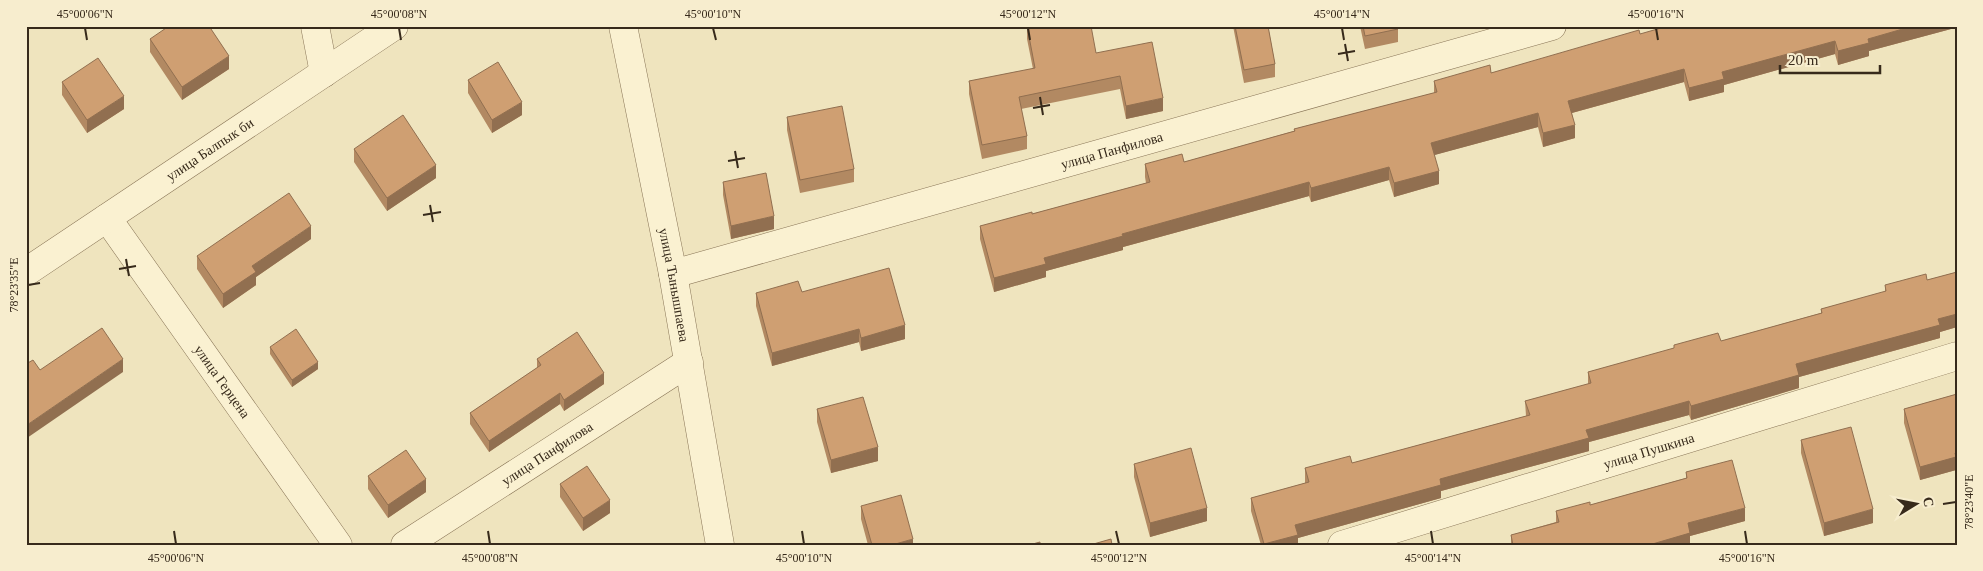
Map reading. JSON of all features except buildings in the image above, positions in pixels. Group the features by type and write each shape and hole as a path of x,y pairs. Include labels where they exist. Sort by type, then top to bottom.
{"street":[{"path":"315,26 324,73"},
{"name":"улица Балпык би","path":"26,272 394,26"},
{"name":"улица Тынышпаева","path":"623,26 673,274 720,545"},
{"name":"улица Панфилова","path":"673,274 1552,26"},
{"name":"улица Герцена","path":"107,218 338,545"},
{"name":"улица Пушкина","path":"1342,545 1957,356"},
{"name":"улица Панфилова","path":"405,545 689,362"}]}
